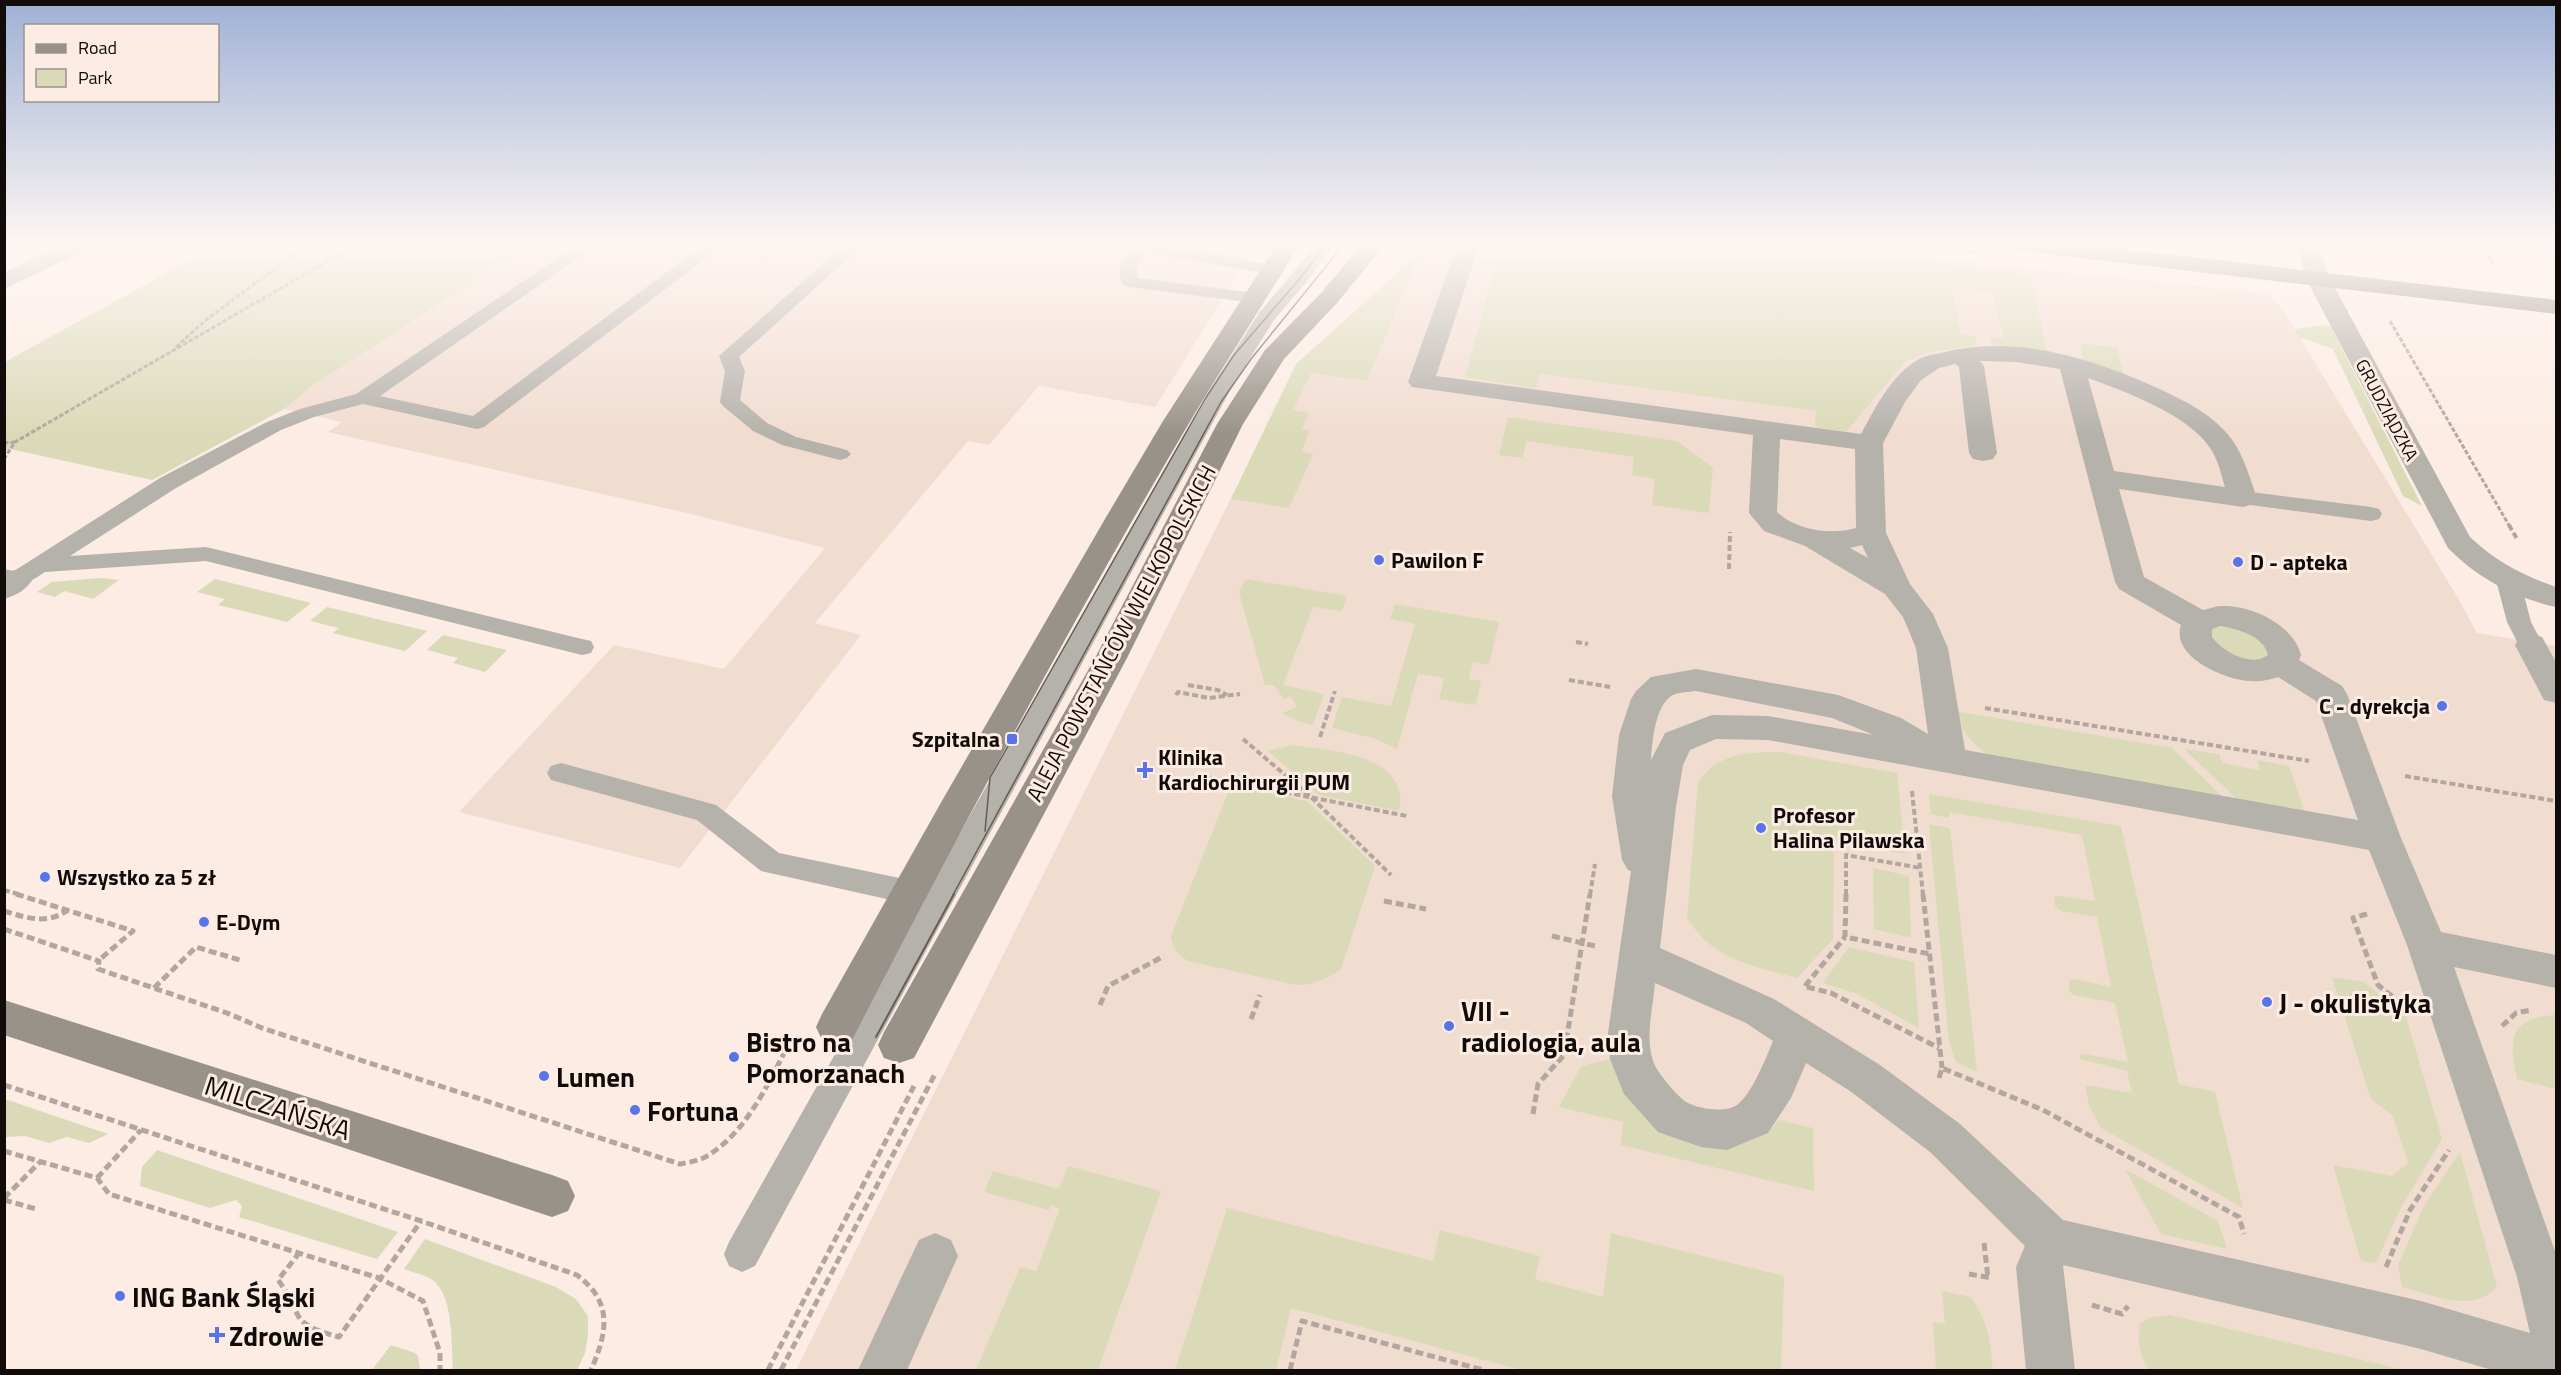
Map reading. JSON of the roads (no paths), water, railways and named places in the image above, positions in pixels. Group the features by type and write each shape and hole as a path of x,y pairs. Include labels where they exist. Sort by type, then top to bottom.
{"street":[{"path":"837,1027 909,892 1160,448 1211,363 1249,307"},
{"name":"ALEJA POWSTAŃCÓW WIELKOPOLSKICH","path":"899,1045 1111,658 1230,424 1275,355 1320,307"},
{"path":"1446,307 1421,382 1869,443"},
{"name":"GRUDZIĄDZKA","path":"2333,307 2458,542 2476,560 2508,580 2556,597"},
{"path":"1949,762 1932,648 1917,614 1896,586 1871,533 1869,443 1893,400 1912,375 1930,363 1961,355 1990,352 2043,358 2071,364 2130,386 2188,415 2210,430 2223,446 2243,498 2101,478"},
{"path":"1961,355 1971,366 1983,453"},
{"path":"2071,364 2130,582 2199,622"},
{"path":"1767,429 1763,513 1770,523 1817,542 1896,586"},
{"path":"1817,542 1849,540 1871,533"},
{"path":"2220,616 2235,618 2265,630 2276,638 2283,648 2284,657 2281,664 2272,669 2258,671 2227,664 2202,647 2195,637 2194,629 2199,622 2220,616"},
{"path":"2531,645 2556,692"},
{"path":"2281,664 2330,694 2383,838 2427,945 2541,1277 2556,1341"},
{"path":"1647,893 1630,796 1636,735 1641,716 1648,699 1663,685 1696,680 1838,707 1889,727 1949,762"},
{"path":"1796,1035 1776,1085 1753,1119 1727,1130 1701,1127 1673,1118 1639,1081 1631,1059 1629,1033 1666,765 1677,742 1712,727 1768,728 2383,838"},
{"path":"2427,945 2556,971"},
{"path":"1640,956 1692,982 1760,1011 1865,1078 1945,1138 2051,1240 2421,1326 2556,1365"},
{"name":"MILCZAŃSKA","path":"4,1017 552,1196"},
{"path":"2050,1371 2039,1267 2051,1240"},
{"path":"882,1371 934,1256"}],"lane":[{"path":"17,577 168,483 245,441 308,413 363,398 497,307"},
{"path":"363,398 477,423 632,307"},
{"path":"784,307 729,356 735,371 730,402 760,427 789,441 840,454"},
{"path":"742,1254 1223,385 1275,307"},
{"path":"1223,385 1293,307"},
{"path":"2243,498 2371,514"},
{"path":"17,577 206,554 582,647"},
{"path":"2508,580 2519,622 2531,645"},
{"path":"561,773 706,812 771,863 909,892"}],"tram line":[{"path":"985,831 990,778 1205,399 1234,355 1275,307"},
{"path":"953,895 1221,402 1251,359 1293,307"},
{"path":"876,1037 954,894"}],"place":[{"name":"Pawilon F","path":"1379,560"},
{"name":"D - apteka","path":"2238,562"},
{"name":"C - dyrekcja","path":"2442,706"},
{"name":"Szpitalna","path":"1012,739"},
{"name":"Klinika Kardiochirurgii PUM","path":"1145,770"},
{"name":"Profesor Halina Pilawska","path":"1761,828"},
{"name":"Wszystko za 5 zł","path":"45,877"},
{"name":"E-Dym","path":"204,922"},
{"name":"J - okulistyka","path":"2267,1002"},
{"name":"VII - radiologia, aula","path":"1449,1026"},
{"name":"Bistro na Pomorzanach","path":"734,1057"},
{"name":"Lumen","path":"544,1076"},
{"name":"Fortuna","path":"635,1110"},
{"name":"ING Bank Śląski","path":"120,1296"},
{"name":"Zdrowie","path":"217,1335"}]}
